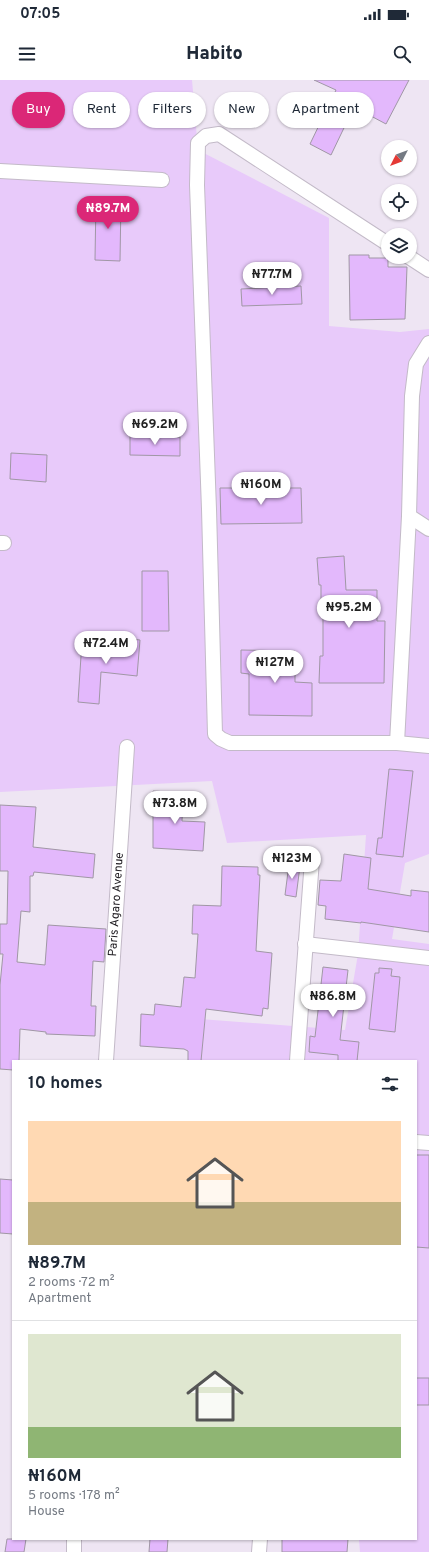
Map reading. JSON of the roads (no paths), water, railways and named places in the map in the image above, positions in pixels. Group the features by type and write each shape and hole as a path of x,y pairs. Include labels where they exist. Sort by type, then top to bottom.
{"street":[{"path":"381,239 219,134 206,136 198,143 197,185 215,734 221,739 230,743 397,743 429,746"},
{"path":"0,171 162,180"},
{"path":"417,262 429,270"},
{"path":"397,743 409,516 412,396 416,364 429,343"},
{"path":"409,516 429,529"},
{"name":"Paris Agaro Avenue","path":"106,1060 127,747"},
{"path":"297,1060 312,860"},
{"path":"305,944 429,958"},
{"path":"417,1142 429,1143"},
{"path":"74,1540 74,1552"},
{"path":"259,1552 260,1540"}]}
